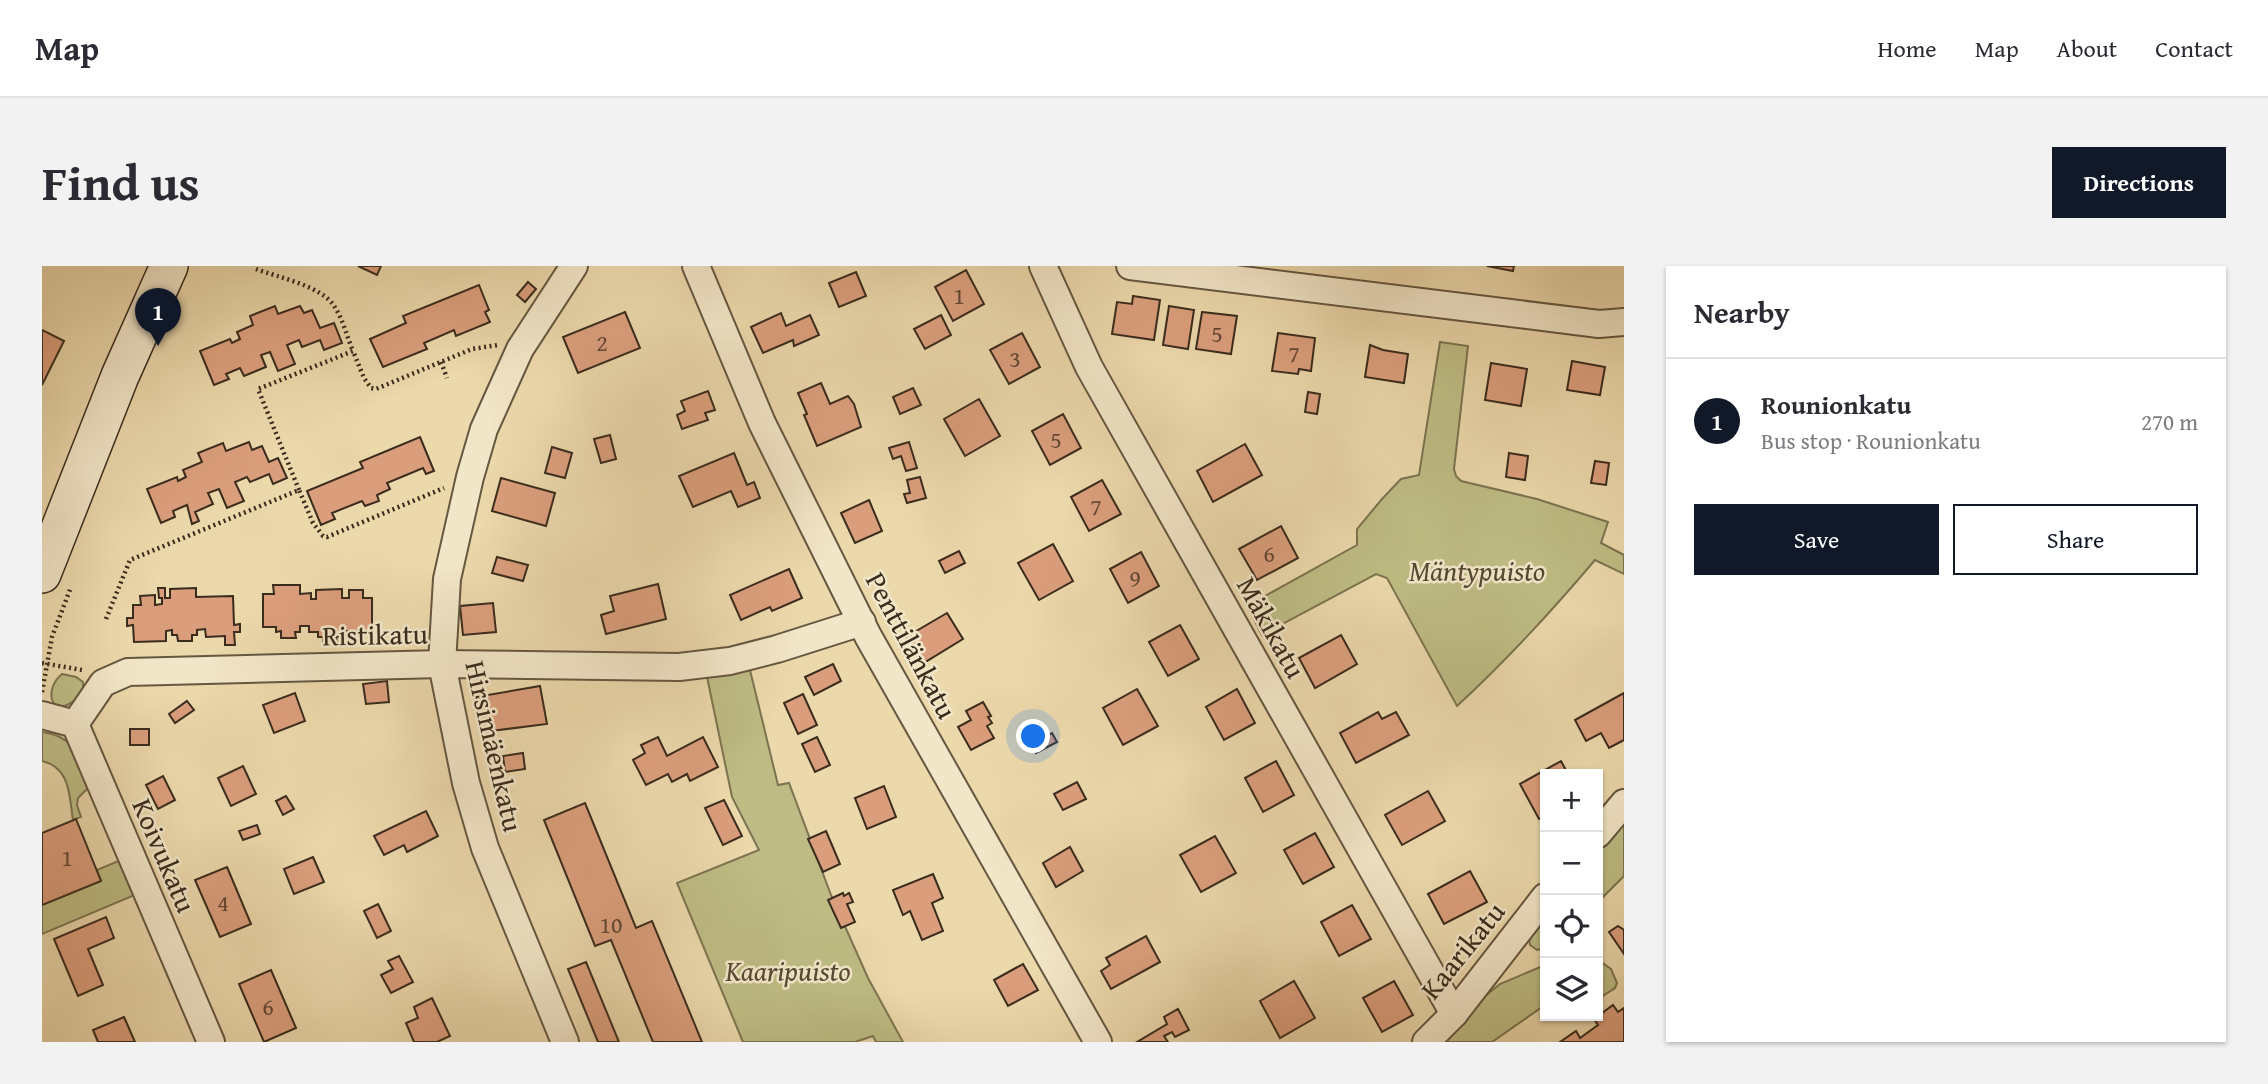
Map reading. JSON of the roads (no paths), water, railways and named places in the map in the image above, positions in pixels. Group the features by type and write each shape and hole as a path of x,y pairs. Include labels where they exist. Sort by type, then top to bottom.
{"main road":[{"path":"42,574 115,388 169,266"}],"street":[{"name":"Hirsimäenkatu","path":"565,1042 485,848 466,783 442,664 447,579 484,429 520,349 574,266"},
{"name":"Penttilänkatu","path":"696,266 762,423 862,622 1098,1042"},
{"name":"Mäkikatu","path":"1043,266 1089,367 1454,1014"},
{"path":"1130,266 1599,324 1624,322"},
{"name":"Ristikatu","path":"75,724 103,683 128,672 442,664 679,667 753,655 862,622"},
{"path":"42,715 75,724"},
{"name":"Koivukatu","path":"75,724 211,1042"},
{"path":"1600,832 1624,803"},
{"name":"Kaarikatu","path":"1426,1042 1454,1014 1540,903"}],"place":[{"name":"Rounionkatu","path":"158,346"}],"park label":[{"name":"Mäntypuisto","path":"1477,570"},
{"name":"Kaaripuisto","path":"788,970"}]}
